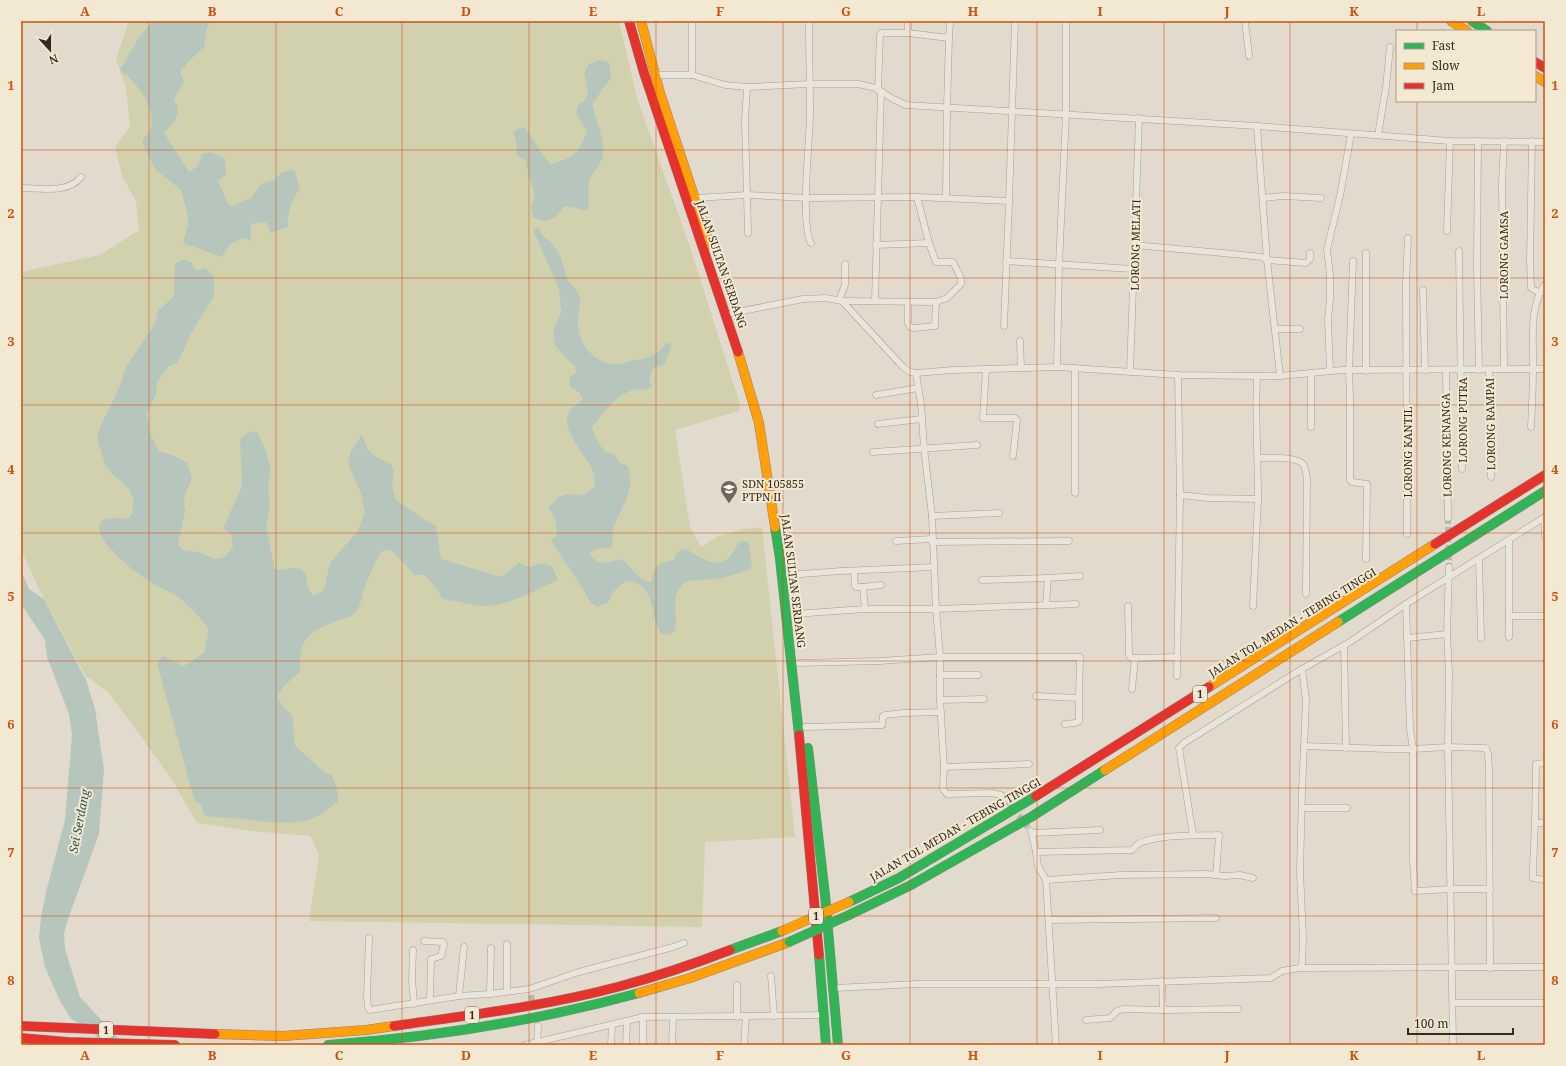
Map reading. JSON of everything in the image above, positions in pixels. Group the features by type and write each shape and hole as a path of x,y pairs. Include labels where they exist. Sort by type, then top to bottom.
{"highway":[{"name":"JALAN SULTAN SERDANG","path":"629,21 646,78 734,339 759,423 786,605 812,826 834,988 838,1045"},
{"name":"JALAN SULTAN SERDANG","path":"641,21 655,75 757,389 765,424 794,614 799,663 812,826 826,1045"},
{"path":"1451,21 1465,30"},
{"path":"1472,21 1486,30"},
{"path":"1536,63 1545,68"},
{"path":"646,78 655,75"},
{"path":"1536,77 1545,82"},
{"name":"JALAN TOL MEDAN - TEBING TINGGI","path":"21,1026 283,1036 366,1030 486,1013 553,1001 620,986 693,964 782,931 849,902 899,878 1002,818 1545,476"},
{"name":"1","path":"328,1045 397,1039 524,1020 606,1002 689,978 789,942 849,915 911,885 1031,817 1545,491"},
{"name":"1","path":"21,1038 68,1042 175,1045"}],"street":[{"path":"692,21 692,76"},
{"path":"809,21 810,113 807,198 808,234 811,243"},
{"path":"908,21 908,33"},
{"path":"946,198 950,21"},
{"path":"1004,326 1015,21"},
{"path":"1057,367 1059,264 1066,115 1066,21"},
{"path":"1245,21 1249,56"},
{"path":"875,301 880,35 883,33 908,33 949,38"},
{"path":"1378,135 1386,87 1390,47"},
{"path":"655,75 692,76 725,85 748,87 810,84 867,85 893,100 906,105 1257,126 1450,142 1545,142"},
{"path":"748,87 744,121 748,233"},
{"name":"LORONG MELATI","path":"1130,372 1134,298 1133,269 1139,118"},
{"path":"1257,126 1267,260 1276,329 1280,376"},
{"path":"1330,371 1328,319 1330,278 1327,249 1340,196 1351,134"},
{"path":"1478,141 1477,244 1479,370"},
{"name":"LORONG GAMSA","path":"1504,141 1502,191 1504,369"},
{"path":"1532,141 1531,288 1540,292"},
{"path":"1448,231 1450,142"},
{"path":"21,188 66,188 78,181 81,176"},
{"path":"695,198 747,195 807,198 917,197 1009,201"},
{"path":"1263,198 1283,196 1321,198"},
{"path":"732,313 803,299 826,298 840,301 908,303 936,302 943,300 953,293 961,284 962,280 953,262 936,262 929,243 917,197"},
{"name":"LORONG KANTIL","path":"1407,534 1406,283 1408,238"},
{"path":"876,245 929,243"},
{"path":"1134,245 1262,257 1267,260 1306,263 1310,259 1310,254"},
{"name":"LORONG PUTRA","path":"1459,251 1462,370 1462,469"},
{"path":"1366,253 1366,371"},
{"path":"1006,261 1133,269"},
{"path":"1353,262 1349,370 1350,480 1352,482 1367,484 1366,559"},
{"path":"840,301 845,285 845,264"},
{"path":"1531,427 1534,369 1533,312 1540,292 1545,284"},
{"path":"1423,290 1425,370"},
{"path":"840,301 902,366 910,372 916,373 1021,367 1057,367 1178,375 1257,376 1280,376 1349,370 1446,371 1545,369"},
{"path":"908,303 908,323 910,327 914,328 935,326 936,302"},
{"path":"1276,329 1300,329"},
{"path":"1020,341 1021,367"},
{"path":"1075,368 1075,493"},
{"path":"986,369 983,418 1015,418 1017,420 1013,456"},
{"name":"LORONG RAMPAI","path":"1489,370 1491,477"},
{"name":"LORONG KENANGA","path":"1446,371 1448,518"},
{"path":"916,373 921,404 921,419 932,516 932,540 940,657 940,700 944,767 943,789 945,793 992,793 1001,795"},
{"path":"1311,373 1311,427"},
{"path":"1177,676 1180,495 1178,375"},
{"path":"1253,606 1258,499 1256,426 1257,376"},
{"path":"876,395 918,388"},
{"path":"878,424 921,419"},
{"path":"873,452 977,444"},
{"path":"1258,458 1294,460 1302,463 1305,468 1307,478 1306,594"},
{"path":"1180,495 1208,498 1258,499"},
{"path":"932,516 999,513"},
{"path":"1545,518 1545,536"},
{"path":"1193,835 1179,748 1184,743 1302,669 1344,645 1406,604 1545,518"},
{"path":"1509,540 1509,637"},
{"path":"896,541 1069,541"},
{"path":"1479,559 1480,638"},
{"path":"788,574 934,567"},
{"path":"1449,567 1447,634 1449,680 1448,747 1452,889 1453,1045"},
{"path":"854,570 856,587 881,585"},
{"path":"982,580 1080,576"},
{"path":"1046,605 1048,578"},
{"path":"863,587 864,609"},
{"path":"794,614 864,609 936,609 1076,604"},
{"path":"1406,604 1412,749 1413,861 1415,891 1490,888"},
{"path":"1128,606 1129,655 1131,658 1178,657"},
{"path":"1509,616 1545,616"},
{"path":"1407,638 1447,634"},
{"path":"1344,645 1346,748"},
{"path":"799,663 880,661 940,657 1080,657 1078,721 1075,723 1065,724"},
{"path":"1132,689 1135,658"},
{"path":"1300,968 1302,965 1303,937 1300,872 1306,700 1302,669"},
{"path":"940,675 978,675"},
{"path":"1036,696 1079,698"},
{"path":"940,700 984,699"},
{"path":"805,727 882,725 883,716 885,715 941,712"},
{"path":"1304,746 1412,749 1448,747 1486,748 1488,754 1490,968"},
{"path":"1545,763 1536,764 1535,823 1532,868 1533,878 1545,880"},
{"path":"944,767 1029,764"},
{"path":"1302,808 1347,808"},
{"path":"1535,823 1545,823"},
{"path":"1056,1045 1046,880 1038,866 1031,832 1100,830"},
{"path":"1036,852 1132,850 1137,844 1142,842 1169,837 1219,835 1216,875"},
{"path":"1046,880 1121,875 1204,874 1240,875 1253,878"},
{"path":"1049,920 1216,918"},
{"path":"369,938 367,997 368,1008 370,1010 459,996 529,989 579,972 684,943"},
{"path":"424,941 443,942 444,944 441,956 431,959 430,1000"},
{"path":"507,944 507,991"},
{"path":"459,996 464,947"},
{"path":"490,994 491,948"},
{"path":"413,950 412,980 414,1004"},
{"path":"834,988 918,984 1053,984 1274,977 1282,971 1300,968 1545,967"},
{"path":"771,976 774,1016"},
{"path":"1162,981 1163,1010"},
{"path":"737,986 737,1017"},
{"path":"529,989 531,995"},
{"path":"1453,1003 1545,1003"},
{"path":"1086,1020 1110,1018 1117,1011 1123,1009 1238,1010"},
{"path":"525,1045 537,1044 643,1017 824,1015"},
{"path":"744,1045 746,1016"},
{"path":"643,1017 643,1045"},
{"path":"672,1045 673,1017"},
{"path":"626,1045 627,1021"},
{"path":"611,1045 612,1025"},
{"path":"537,1044 538,1026"}],"green space":[{"path":"129,21 619,21 637,98 689,244 740,404 739,411 675,430 690,527 701,547 718,536 744,529 762,527 795,837 705,842 702,927 309,921 319,854 310,836 252,831 197,823 171,778 110,694 85,675 39,589 21,550 21,272 100,255 139,230 136,201 122,176 115,147 130,126 126,88 116,59"}],"water":[{"path":"155,21 211,21 207,28 204,47 180,72 184,82 174,99 178,110 176,118 164,133 189,172 198,166 202,154 211,152 225,159 226,174 218,181 230,207 252,197 262,183 272,181 283,172 294,170 300,188 291,206 288,217 288,227 270,233 267,223 260,222 251,225 251,241 243,238 230,244 222,257 183,243 188,225 188,216 181,190 157,171 149,158 142,141 150,130 152,122 151,113 139,88 120,70 140,36"},
{"path":"600,60 609,62 611,78 592,104 602,137 604,150 602,159 589,183 588,210 564,207 551,220 547,221 533,217 531,207 535,194 528,173 526,161 517,155 516,141 513,131 525,127 543,155 551,164 571,157 575,154 587,131 576,113 578,105 585,100 588,91 584,73 589,64"},
{"path":"539,228 542,234 557,250 568,280 579,295 580,302 578,329 583,343 592,355 605,362 619,364 654,355 661,350 666,342 672,345 664,365 654,367 649,379 652,387 633,390 619,397 609,406 592,427 596,439 604,451 614,454 620,463 628,466 631,481 627,498 613,528 612,547 594,550 589,554 601,563 623,559 639,576 651,583 655,568 664,562 673,560 678,551 687,549 703,559 718,563 726,560 730,556 739,542 748,541 752,565 749,570 723,578 687,581 681,586 675,604 675,631 669,635 662,634 658,628 648,594 644,588 636,583 625,581 613,592 608,603 597,607 590,602 551,541 557,534 555,519 549,508 557,499 564,495 584,495 595,486 595,481 593,471 575,442 568,426 567,419 569,412 583,399 579,392 570,387 569,379 576,372 575,366 555,345 553,332 561,311 559,289 533,230"},
{"path":"183,259 191,262 196,270 205,268 214,276 214,296 190,335 178,363 169,366 157,382 156,395 146,413 152,438 159,451 175,456 187,463 192,478 184,497 185,512 178,545 183,550 198,552 215,559 224,557 233,547 231,534 223,529 242,485 240,439 250,431 258,433 271,469 268,486 270,505 266,527 275,570 294,568 300,569 306,575 308,587 313,596 324,590 330,563 357,532 365,512 361,494 348,463 351,451 362,434 366,446 372,454 391,464 394,472 392,486 396,500 436,526 441,559 499,576 502,576 519,563 530,567 541,563 552,566 558,580 505,603 488,606 477,605 443,599 425,575 415,575 390,549 380,553 369,576 360,606 354,615 320,628 308,638 301,651 300,672 284,686 277,697 285,709 292,715 295,746 322,770 332,776 337,788 338,801 323,813 305,821 277,823 204,815 201,805 196,801 193,795 157,663 163,656 184,666 204,653 209,629 195,612 183,601 146,579 116,555 101,536 99,528 104,520 129,518 132,513 133,505 133,498 129,489 112,474 105,464 97,438 101,425 119,388 126,367 155,324 158,311 174,296 175,264"},
{"name":"Sei Serdang","path":"21,571 29,589 44,599 86,680 95,709 104,770 99,834 64,933 65,949 80,997 119,1039 101,1045 94,1033 71,1019 60,1001 45,967 39,938 41,917 47,888 65,820 72,735 69,714 47,657 45,640 21,604"}],"tunnel":[{"path":"1448,518 1449,567"},
{"path":"1001,795 1031,831"},
{"path":"531,995 536,1018"}],"traffic: fast":[{"path":"1472,21 1486,30"},
{"path":"1338,622 1545,491"},
{"path":"775,527 780,559 799,735"},
{"path":"808,748 825,895 838,1045"},
{"path":"849,915 911,885 1031,817 1105,770"},
{"path":"849,902 899,878 1036,796"},
{"path":"789,942 849,915"},
{"path":"730,950 782,931"},
{"path":"819,955 826,1045"},
{"path":"328,1045 368,1042 524,1020 639,993"}],"traffic: slow":[{"path":"641,21 660,93 710,244"},
{"path":"1451,21 1465,30"},
{"path":"1536,77 1545,82"},
{"path":"738,352 759,423 775,527"},
{"path":"1209,687 1435,544"},
{"path":"1105,770 1338,622"},
{"path":"782,931 849,902"},
{"path":"639,993 690,978 789,942"},
{"path":"215,1034 283,1036 366,1030 394,1026"}],"traffic: jam":[{"path":"629,21 644,73 738,352"},
{"path":"1536,63 1545,68"},
{"path":"1435,544 1545,475"},
{"path":"1036,796 1209,687"},
{"path":"799,735 819,955"},
{"path":"394,1026 508,1009 593,993 662,974 730,950"},
{"path":"21,1026 215,1034"},
{"path":"21,1038 68,1042 175,1045"}],"place":[{"name":"SDN 105855 PTPN II","path":"729,504"}]}
